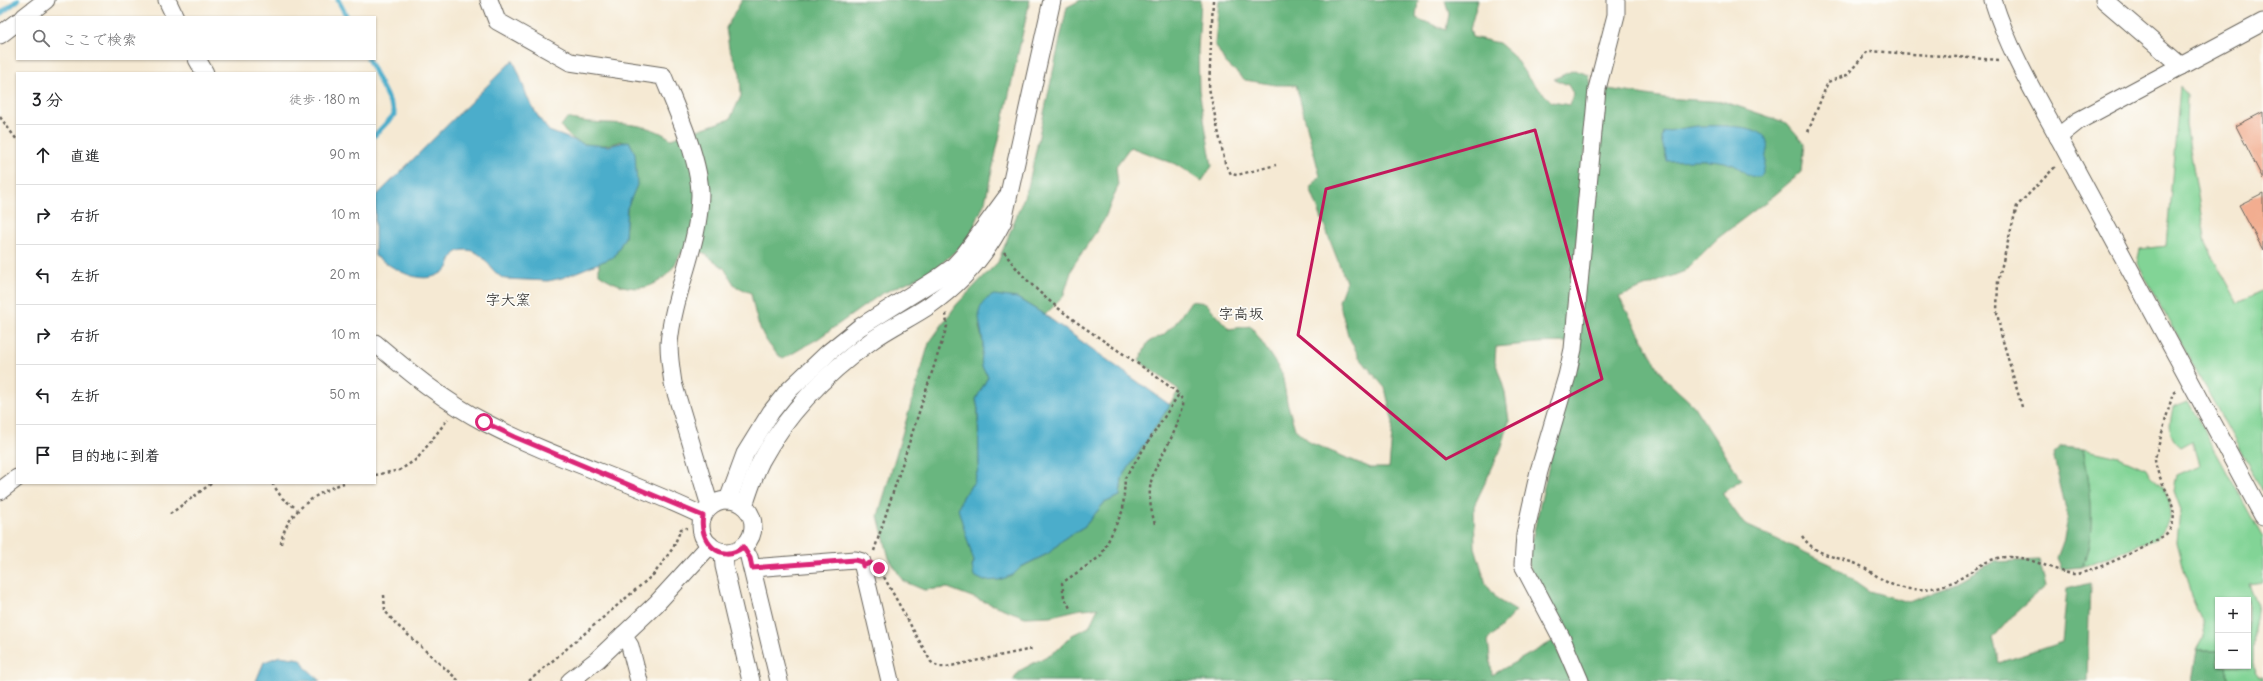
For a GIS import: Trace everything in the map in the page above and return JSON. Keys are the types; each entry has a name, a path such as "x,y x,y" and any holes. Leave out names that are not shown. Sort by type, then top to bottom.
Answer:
{"street":[{"path":"25,16 46,0"},
{"path":"166,0 174,16"},
{"path":"489,0 497,21 570,62 663,76 691,152 700,195 692,251 672,322 669,345 670,368 705,516 702,534 716,549 724,566 751,681"},
{"path":"744,506 761,462 800,404 859,351 912,314 939,298 970,270 992,241 1003,221 1052,0"},
{"path":"1580,681 1562,638 1523,565 1526,534 1539,471 1567,376 1573,349 1597,89 1616,15 1616,0"},
{"path":"1993,0 2015,56 2040,106 2263,516"},
{"path":"2104,0 2181,66"},
{"path":"2058,137 2078,121 2263,22"},
{"path":"0,35 16,23"},
{"path":"198,60 204,72"},
{"path":"728,500 745,454 771,412 787,392 848,337 902,299 952,268 964,256 994,212 1009,195"},
{"path":"902,299 912,314"},
{"path":"848,337 859,351"},
{"path":"376,344 424,383 484,422 515,437 705,516"},
{"path":"745,454 761,462"},
{"path":"0,491 16,479"},
{"path":"705,516 715,503 728,500 744,506 752,518 752,536 743,547 731,552 716,549"},
{"path":"743,547 750,558 779,681"},
{"path":"570,681 623,635 716,549"},
{"path":"752,568 855,560 866,564 890,681"},
{"path":"623,635 630,646 639,681"},
{"path":"744,650 770,643"}],"path":[{"path":"1213,0 1209,88 1225,163 1231,174 1237,176 1276,165"},
{"path":"1808,132 1828,82 1847,75 1866,53 1870,51 1998,60 2015,56"},
{"path":"0,117 16,139"},
{"path":"2022,407 1999,320 1996,296 1998,281 2017,206 2068,155"},
{"path":"992,241 999,246 1014,267 1047,301 1179,394 1183,401 1182,410 1174,432 1158,460 1149,486 1149,500 1156,524"},
{"path":"939,298 946,313 947,326 866,564 879,568 931,662 935,666 946,667 1032,649"},
{"path":"1802,536 1814,550 1863,566 1889,583 1910,589 1950,584 1984,562 1995,558 2020,558 2076,574 2110,562 2162,538 2171,526 2173,512 2170,499 2159,478 2155,466 2155,458 2173,393 2188,379"},
{"path":"1070,608 1064,597 1062,583 1101,556 1123,510 1125,478 1179,394"},
{"path":"376,475 400,470 417,459 456,405"},
{"path":"170,514 211,484"},
{"path":"273,484 282,498 297,510"},
{"path":"281,544 282,534 297,510 326,491 342,484"},
{"path":"529,681 654,574 673,548 681,529 705,516"},
{"path":"384,594 385,610 396,624 459,681"}],"highlighted area":[{"path":"1535,130 1602,379 1446,459 1298,335 1326,189"}],"green space":[{"path":"742,0 1030,0 985,202 968,240 933,271 881,294 819,338 783,359 769,345 761,329 755,312 751,293 735,286 724,268 702,252 681,253 674,266 666,276 657,283 646,287 635,288 624,286 612,282 599,274 599,261 614,257 625,237 627,208 631,197 622,141 613,144 596,146 588,145 573,139 561,126 567,118 580,121 633,125 646,127 671,139 730,119 741,96 740,73 729,48 726,28"},
{"path":"1081,0 1201,0 1198,50 1199,90 1212,166 1202,181 1175,164 1130,147 1116,166 1118,186 1104,220 1073,266 1063,297 1045,315 1017,298 979,326 983,342 982,367 988,377 976,400 978,409 979,466 974,482 962,497 974,562 972,567 1013,575 1021,567 1049,553 1065,538 1085,526 1104,503 1120,496 1122,478 1179,390 1139,361 1148,342 1163,335 1175,324 1191,301 1206,303 1229,329 1251,326 1282,373 1287,402 1295,429 1311,443 1371,468 1389,468 1393,423 1385,388 1359,357 1348,335 1339,301 1346,282 1310,188 1320,176 1296,85 1276,85 1245,80 1225,62 1215,44 1219,0 1418,0 1416,18 1446,30 1449,14 1445,0 1478,0 1470,29 1472,37 1499,43 1512,54 1529,79 1552,102 1569,105 1574,95 1568,85 1554,79 1574,70 1589,75 1591,85 1568,342 1496,347 1495,361 1505,392 1509,421 1502,447 1474,506 1475,547 1486,584 1498,600 1516,611 1488,640 1492,675 1553,641 1572,681 1013,681 1019,671 1056,651 1072,635 1089,627 1098,608 1081,609 1051,616 1025,617 948,588 924,590 903,581 889,558 878,516 929,343 957,304 998,262 1028,187 1067,7"},
{"path":"2180,86 2187,96 2186,125 2206,243 2238,303 2263,291 2263,492 2137,263 2140,249 2166,246"},
{"path":"1602,88 1665,98 1725,102 1787,123 1804,143 1801,172 1776,194 1718,238 1685,271 1619,297 1664,378 1693,405 1742,480 1722,493 1744,524 1830,564 1869,591 1909,602 1950,586 1993,562 2039,560 2046,586 2014,614 1993,638 1999,663 2062,642 2067,589 2090,583 2087,681 1586,681 1527,562 1554,443"},
{"path":"2188,401 2263,538 2263,582 2249,584 2258,605 2254,629 2253,666 2260,677 2263,677 2263,681 2231,681 2228,678 2226,669 2251,669 2251,597 2215,597 2215,651 2197,651 2205,637 2203,623 2191,596 2177,542 2180,510 2173,491 2176,475 2199,465 2192,441 2181,447 2176,443 2171,434 2170,429 2173,407"},
{"path":"2061,447 2083,449 2091,509 2090,538 2082,567 2062,569 2057,558 2064,539 2068,518 2053,454"},
{"path":"2083,449 2119,457 2146,469 2159,483 2167,495 2170,515 2165,528 2155,539 2082,567 2087,553 2091,524 2090,494"},
{"path":"2197,651 2215,651 2215,669 2226,669 2228,678 2231,681 2192,681"}],"water":[{"path":"513,60 528,99 539,118 549,131 584,144 608,146 629,141 635,153 637,185 627,208 625,237 614,257 562,278 548,281 505,279 499,276 479,254 466,250 458,251 452,258 448,268 439,274 420,278 401,272 376,257 376,196"},
{"path":"1695,126 1742,127 1752,129 1765,137 1767,148 1765,166 1761,176 1756,177 1749,175 1731,164 1723,162 1699,160 1667,161 1661,138 1663,132"},
{"path":"994,295 1017,298 1045,315 1170,405 1122,478 1120,496 1104,503 1085,526 1065,538 1049,553 1021,567 1013,575 999,580 984,581 974,576 972,567 974,562 958,509 962,497 974,482 979,466 978,409 976,399 988,377 981,365 983,345 979,316 982,304"},
{"path":"280,656 301,659 305,667 321,681 256,681 264,662"}],"building":[{"path":"2263,112 2263,179 2236,126"},
{"path":"2263,193 2263,250 2239,205"}],"waterway":[{"path":"0,14 18,0"},
{"path":"338,0 346,16"},
{"path":"368,60 374,72"},
{"path":"376,75 394,111 394,115 376,134"}],"district":[{"name":"字大窯","path":"508,299"},
{"name":"字高坂","path":"1241,313"}],"route":[{"path":"484,422 515,437 703,516 701,525 702,534 706,542 713,548 722,552 731,552 743,547 750,558 752,568 855,560 862,562 863,566 870,563 879,568"}]}
